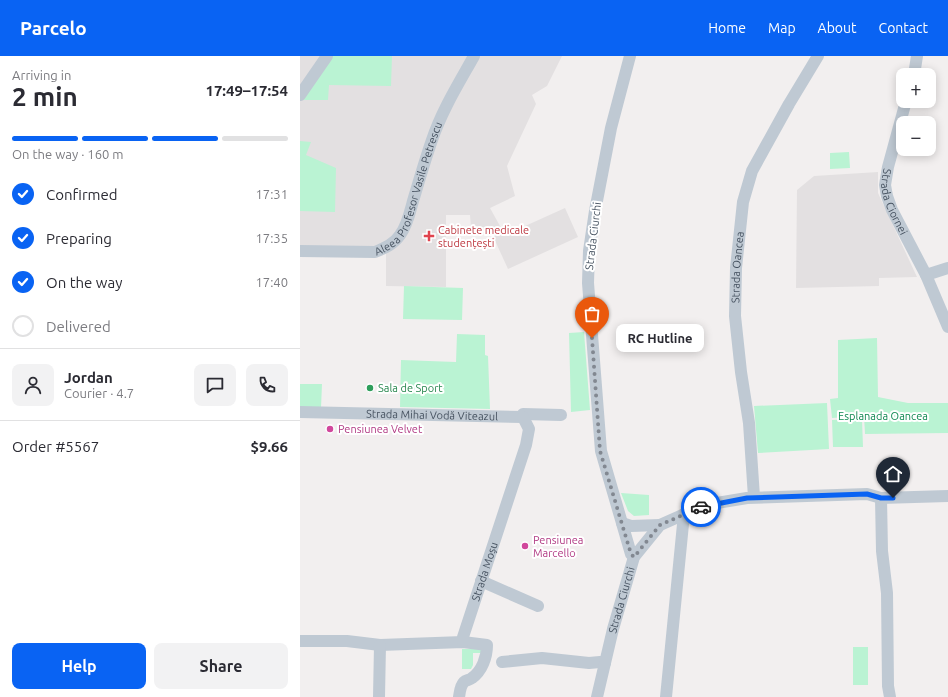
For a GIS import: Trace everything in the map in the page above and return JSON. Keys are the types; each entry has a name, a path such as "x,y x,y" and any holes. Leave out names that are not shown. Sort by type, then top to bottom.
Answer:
{"street":[{"path":"300,95 327,56"},
{"name":"Aleea Profesor Vasile Petrescu","path":"300,251 375,252 386,247 401,234 410,213 438,123 450,98 474,56"},
{"name":"Strada Ciurchi","path":"597,697 613,629 634,557 631,554 600,451 588,283 589,251 595,210 611,128 630,56"},
{"name":"Strada Oancea","path":"754,497 748,423 735,316 736,268 743,202 752,171 789,104 818,56"},
{"path":"915,68 917,56"},
{"name":"Strada Ciornei","path":"904,108 885,185 887,196 892,210 926,274 948,327"},
{"path":"926,274 948,268"},
{"name":"Strada Mihai Vodă Viteazul","path":"300,412 523,417 523,414 561,415"},
{"name":"Strada Moșu","path":"463,642 463,637 526,444 529,429 523,417"},
{"path":"622,523 631,526 660,525 705,505 754,497 867,494 881,498 948,496"},
{"path":"881,498 889,692"},
{"path":"666,697 684,514"},
{"path":"634,557 660,525"},
{"path":"481,581 538,606"},
{"path":"300,641 347,641 380,645 463,642 487,645 487,652 479,672 464,682 460,687 459,697"},
{"path":"379,697 380,645"},
{"path":"502,662 542,658 589,664 600,662 605,663"}],"shaded area":[{"path":"300,56 562,56 547,86 532,95 536,104 507,166 515,196 490,208 505,235 565,208 578,237 508,269 492,234 487,227 471,228 470,215 446,215 446,287 386,286 386,248 300,251"},
{"path":"878,172 878,193 917,277 879,278 879,286 796,288 797,190 814,176"}],"green space":[{"path":"333,56 392,56 391,86 329,85 328,100 303,100"},
{"path":"300,141 311,142 306,155 336,168 335,212 300,211"},
{"path":"849,152 850,168 830,169 830,153"},
{"path":"404,286 463,288 462,320 403,319"},
{"path":"584,332 590,410 571,412 569,333"},
{"path":"457,334 485,335 485,355 488,356 490,409 400,407 401,360 456,362"},
{"name":"Esplanada Oancea","path":"877,338 878,397 908,403 948,403 948,433 865,434 864,416 832,418 830,399 838,398 838,340"},
{"path":"300,384 322,384 321,408 300,408"},
{"path":"827,403 829,449 758,453 754,406"},
{"path":"862,419 863,447 833,447 832,420"},
{"path":"621,493 649,495 649,515 634,516 628,511"},
{"path":"853,647 868,647 868,685 853,685"},
{"path":"462,649 482,649 482,653 473,653 473,665 471,669 462,669"}],"way so far":[{"path":"592,338 600,451 631,554 634,557 660,525 701,507"}],"place":[{"name":"Cabinete medicale studențești","path":"429,236"},
{"name":"RC Hutline","path":"592,338"},
{"name":"Sala de Sport","path":"370,388"},
{"name":"Pensiunea Velvet","path":"330,429"},
{"name":"Pensiunea Marcello","path":"525,546"}],"route":[{"path":"701,507 705,505 754,497 867,494 881,498 893,498"}]}
